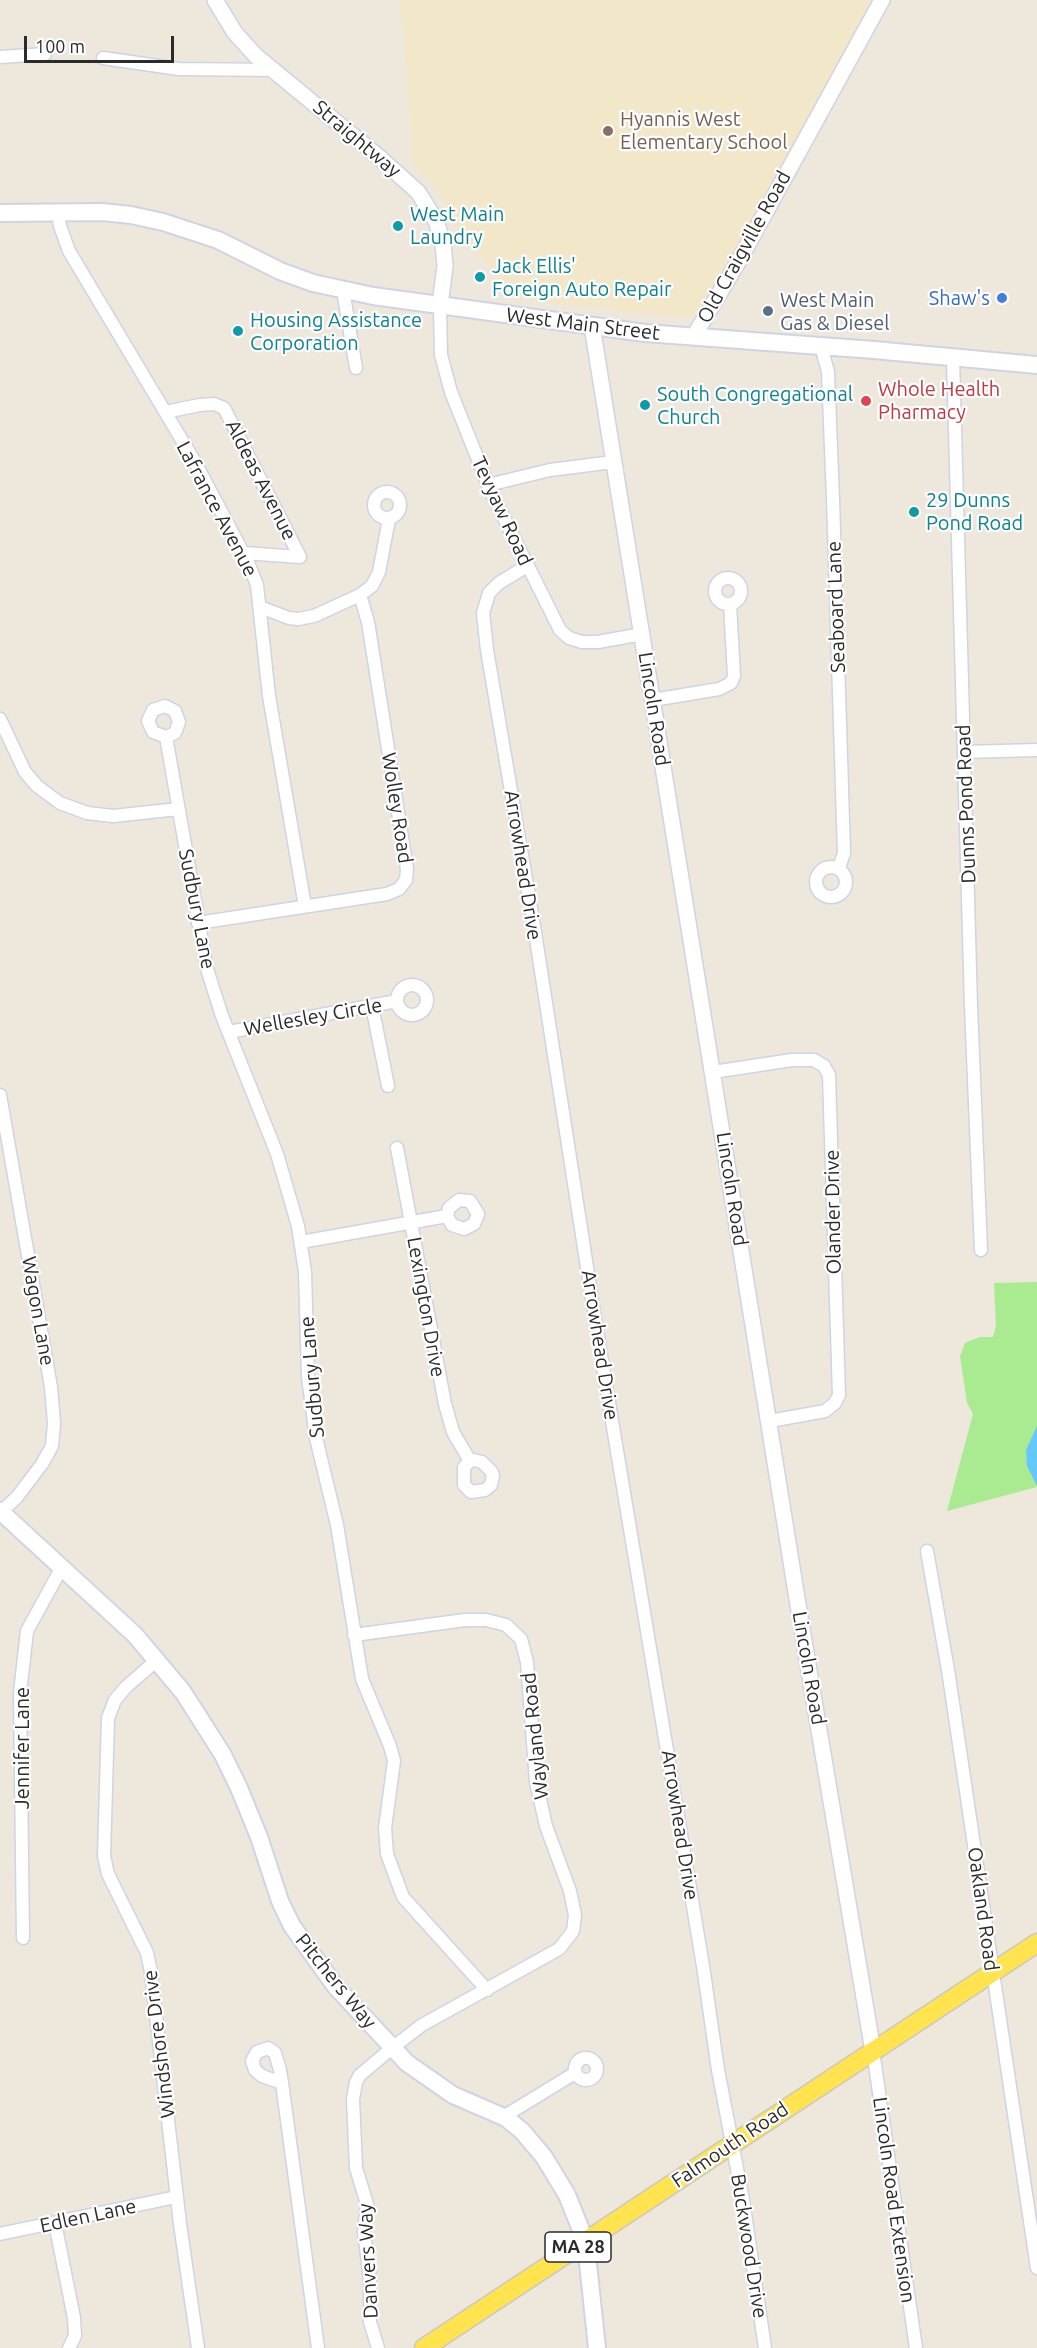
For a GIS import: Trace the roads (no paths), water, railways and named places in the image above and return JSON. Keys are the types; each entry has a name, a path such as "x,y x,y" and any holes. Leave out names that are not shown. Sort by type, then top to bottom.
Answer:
{"main road":[{"name":"West Main Street","path":"0,213 119,214 185,228 233,246 280,271 322,286 440,305 592,326 1037,365"},
{"name":"Pitchers Way","path":"1,1511 121,1620 157,1660 188,1700 223,1755 243,1797 280,1901 292,1926 336,1987 407,2063 453,2094 503,2117 522,2132 550,2166 567,2195 581,2228 587,2254 597,2348"},
{"name":"Falmouth Road","path":"424,2348 1037,1943"}],"street":[{"name":"Straightway","path":"214,0 235,33 252,51 380,158 418,192 427,204 440,231 445,255 440,305"},
{"name":"Old Craigville Road","path":"694,336 741,257 882,0"},
{"path":"0,57 45,54"},
{"path":"103,58 179,69 274,70"},
{"name":"Lafrance Avenue","path":"58,212 60,226 69,251 195,462 244,554 257,585 278,757 305,906"},
{"path":"343,290 356,368"},
{"name":"Tevyaw Road","path":"440,305 440,331 445,373 488,485 526,566 545,596 560,630 570,638 582,642 598,642 642,634"},
{"name":"Lincoln Road","path":"592,326 800,1617 873,2051"},
{"name":"Seaboard Lane","path":"821,346 828,372 833,499 844,853 839,868"},
{"name":"Dunns Pond Road","path":"953,358 970,1006 981,1250"},
{"name":"Aldeas Avenue","path":"165,412 213,404 224,408 300,557 244,554"},
{"path":"488,485 550,470 613,462"},
{"path":"260,607 298,619 314,616 360,595 372,586 379,572 389,519"},
{"name":"Arrowhead Drive","path":"526,566 489,593 484,606 485,630 596,1325 732,2144"},
{"name":"Wolley Road","path":"198,923 387,894 399,889 406,880 407,869 368,622 360,595"},
{"path":"653,700 719,689 731,682 734,676 730,603"},
{"path":"0,719 26,772 37,786 60,803 87,813 113,816 178,809"},
{"name":"Sudbury Lane","path":"166,737 209,976 228,1032 277,1154 301,1242 305,1272 306,1354 319,1451 337,1525 362,1679 394,1761 385,1837 387,1854 394,1876 409,1906 487,1990"},
{"path":"964,752 1037,750"},
{"name":"Wellesley Circle","path":"228,1032 397,1001"},
{"path":"372,1006 388,1086"},
{"name":"Olander Drive","path":"713,1072 792,1060 814,1060 824,1066 829,1075 838,1395 835,1403 825,1411 770,1421"},
{"name":"Wagon Lane","path":"0,1095 51,1387 54,1424 52,1446 42,1464 17,1497 1,1511"},
{"name":"Lexington Drive","path":"397,1148 445,1404 453,1432 470,1461"},
{"path":"301,1242 447,1216"},
{"name":"Oakland Road","path":"927,1551 948,1670 1037,2268"},
{"name":"Jennifer Lane","path":"23,1938 22,1683 27,1631 62,1567"},
{"name":"Wayland Road","path":"354,1635 465,1620 493,1620 512,1628 525,1645 536,1782 546,1826 570,1891 575,1922 568,1938 559,1949 422,2025 392,2048"},
{"name":"Windshore Drive","path":"157,1660 120,1694 108,1718 104,1856 108,1874 142,1940 149,1960 155,1994 176,2198 198,2348"},
{"name":"Danvers Way","path":"378,2348 370,2322 370,2279 364,2232 367,2204 356,2168 352,2099 360,2075 392,2048"},
{"name":"Lincoln Road Extension","path":"873,2051 916,2348"},
{"path":"503,2117 575,2073"},
{"path":"282,2084 318,2348"},
{"name":"Buckwood Drive","path":"732,2144 765,2348"},
{"name":"Edlen Lane","path":"0,2234 176,2198"},
{"path":"55,2223 74,2318 75,2336 70,2347"}],"water":[{"path":"1037,1426 1037,1486 1027,1466 1026,1450"}],"place":[{"name":"Hyannis West Elementary School","path":"608,131"},
{"name":"West Main Laundry","path":"398,226"},
{"name":"Jack Ellis' Foreign Auto Repair","path":"480,277"},
{"name":"Shaw's","path":"1002,298"},
{"name":"West Main Gas & Diesel","path":"768,311"},
{"name":"Housing Assistance Corporation","path":"238,331"},
{"name":"Whole Health Pharmacy","path":"866,401"},
{"name":"South Congregational Church","path":"645,405"},
{"name":"29 Dunns Pond Road","path":"914,512"}]}
